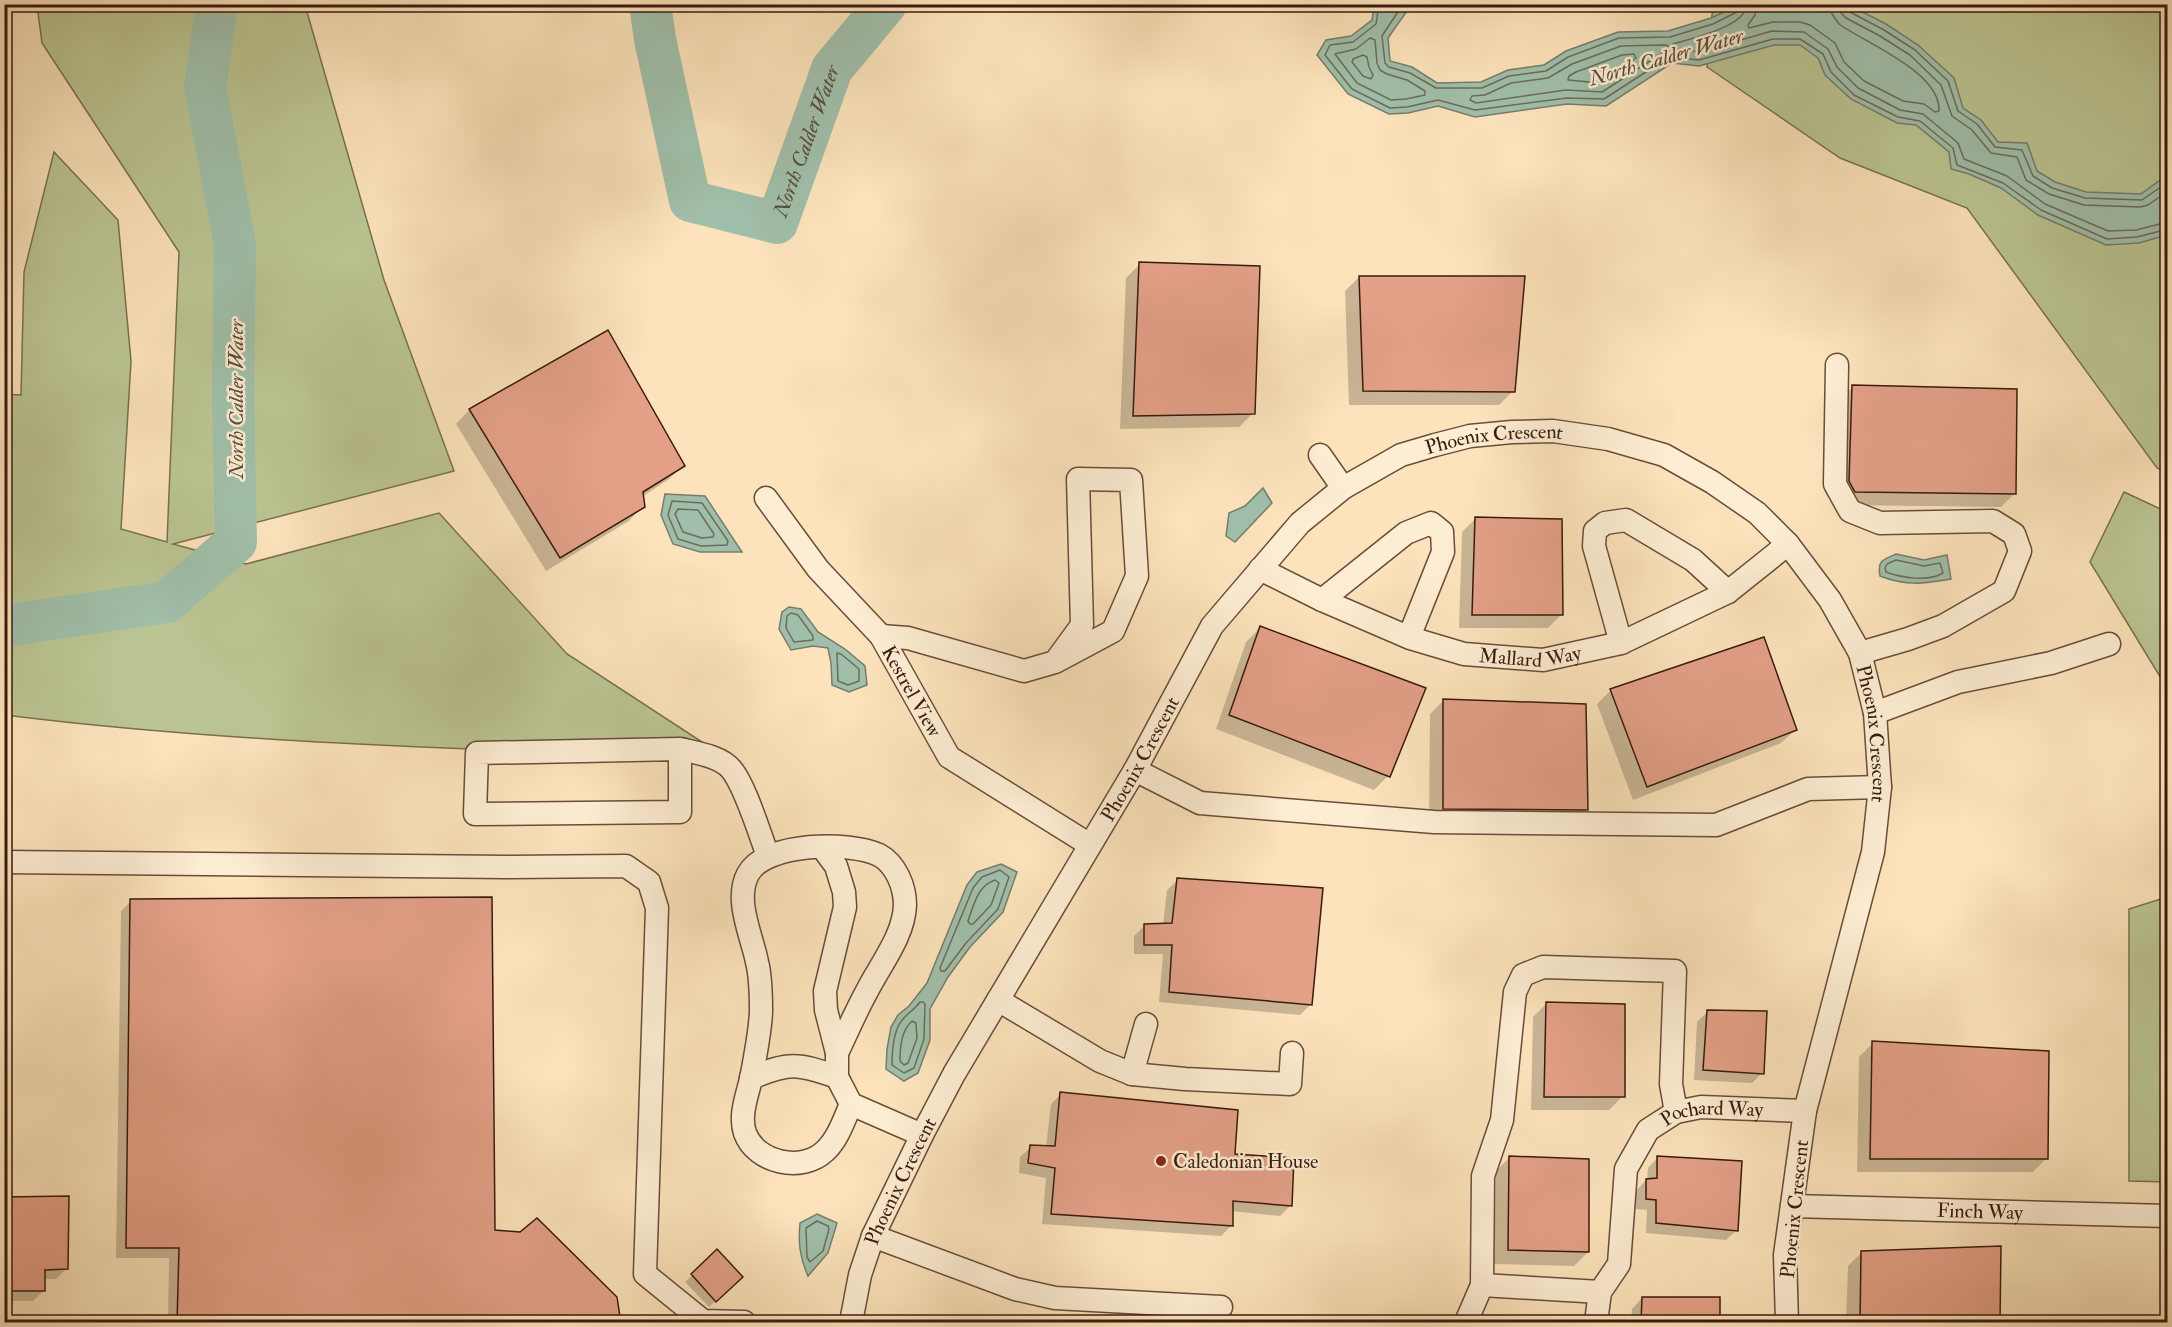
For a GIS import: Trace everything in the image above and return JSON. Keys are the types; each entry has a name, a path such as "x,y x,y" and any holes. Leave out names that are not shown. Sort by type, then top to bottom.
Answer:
{"street":[{"path":"1837,365 1835,484 1850,511 1880,523 1993,521 2014,534 2020,551 2004,591 1943,626 1860,653"},
{"name":"Phoenix Crescent","path":"851,1323 860,1275 873,1236 922,1135 954,1074 1135,770 1212,626 1300,523 1343,488 1401,455 1444,442 1470,436 1553,431 1608,439 1664,455 1712,482 1757,513 1788,544 1830,600 1860,653 1875,713 1880,787 1873,852 1805,1111 1785,1255 1786,1323"},
{"path":"1320,455 1343,488"},
{"path":"881,636 908,638 1024,671 1055,662 1113,631 1137,576 1131,480 1078,479 1082,625 1055,662"},
{"name":"Kestrel View","path":"766,498 818,569 881,636 949,757 1090,845"},
{"path":"1621,643 1594,546 1595,531 1605,523 1626,520 1694,560 1728,592"},
{"path":"1322,600 1406,533 1431,523 1442,532 1443,552 1409,637"},
{"name":"Mallard Way","path":"1260,569 1322,600 1409,637 1464,654 1543,660 1621,643 1728,592 1788,544"},
{"path":"1875,713 1958,682 2051,663 2109,644"},
{"path":"680,748 680,812 476,814 477,753 680,748 711,757 731,769 768,856"},
{"path":"1135,770 1200,803 1434,822 1716,825 1808,789 1880,787"},
{"path":"822,847 836,867 844,892 845,906 825,991 826,1010 837,1053 837,1077 852,1104 922,1135"},
{"path":"837,1053 867,990 895,944 905,906 898,876 889,862 879,855 861,850 822,847 791,848 768,856 748,873 742,894 758,965 761,1013 751,1078 744,1103 745,1132 755,1148 768,1158 790,1164 813,1160 825,1152 838,1134 852,1104"},
{"path":"4,862 626,866 649,882 657,908 645,1274 702,1322 744,1323"},
{"path":"1466,1323 1482,1285 1483,1176 1502,1120 1515,992 1523,975 1542,967 1675,971 1671,1083 1676,1112"},
{"path":"998,1000 1100,1061 1132,1074 1290,1084 1292,1053"},
{"path":"1132,1074 1146,1024"},
{"path":"751,1078 776,1068 792,1065 810,1067 837,1077"},
{"name":"Pochard Way","path":"1596,1323 1600,1293 1619,1264 1626,1169 1648,1130 1676,1112 1701,1107 1805,1111"},
{"name":"Finch Way","path":"1792,1206 2168,1216"},
{"path":"873,1236 1015,1289 1055,1298 1221,1307"},
{"path":"1482,1285 1600,1293"}],"shaded area":[{"path":"37,5 305,5 384,280 454,471 173,544 246,564 439,513 567,654 728,759 456,749 275,739 95,725 5,715 4,394 21,395 24,272 54,152 118,220 131,361 121,529 167,542 179,252 42,43"},
{"path":"1713,5 2167,5 2167,473 2157,468 1967,208 1840,158 1707,67"},
{"path":"2124,492 2167,512 2167,688 2090,562"},
{"path":"2167,897 2167,1182 2129,1181 2129,909"}],"water":[{"path":"1374,5 1409,5 1388,38 1390,61 1412,67 1437,83 1481,82 1508,70 1544,65 1566,51 1618,32 1668,31 1711,18 1739,5 1849,5 1886,24 1918,45 1954,78 1963,108 1981,120 1998,142 2027,143 2037,171 2055,182 2086,192 2141,194 2167,175 2167,235 2139,243 2106,245 2038,215 2001,188 1951,169 1949,152 1916,125 1897,123 1851,99 1825,75 1818,58 1800,45 1774,45 1699,66 1672,63 1606,106 1567,104 1475,117 1438,106 1408,113 1389,114 1348,94 1317,55 1326,40 1351,36 1372,20"},
{"path":"1263,488 1272,503 1235,542 1226,536 1229,513 1245,506"},
{"path":"665,494 705,496 742,552 700,552 673,544 661,515"},
{"path":"1896,554 1924,560 1947,555 1951,579 1915,583 1880,576 1879,567 1882,561"},
{"path":"789,607 801,609 818,632 845,649 865,666 867,685 849,692 832,685 828,648 813,646 791,650 779,629 782,612"},
{"path":"1001,864 1017,872 1003,912 970,947 948,977 930,1009 930,1040 918,1073 904,1081 886,1069 891,1027 898,1015 909,1006 927,983 967,885 977,872"},
{"path":"817,1214 837,1223 828,1253 808,1276 800,1250 800,1223"}],"building":[{"path":"1139,262 1260,266 1255,414 1133,416"},
{"path":"1359,276 1525,276 1515,392 1363,391"},
{"path":"608,330 685,466 643,492 645,507 560,558 469,409"},
{"path":"1852,385 2017,389 2016,494 1855,492 1849,481"},
{"path":"1475,517 1562,519 1563,615 1472,615"},
{"path":"1260,626 1426,688 1390,777 1229,715"},
{"path":"1764,637 1797,730 1647,787 1610,689"},
{"path":"1443,699 1586,704 1588,810 1443,809"},
{"path":"1177,878 1323,888 1312,1005 1169,992 1172,945 1144,945 1144,924 1172,923"},
{"path":"492,897 495,1230 520,1232 537,1218 617,1297 621,1323 177,1323 179,1248 126,1248 130,899"},
{"path":"1546,1002 1625,1004 1625,1097 1544,1097"},
{"path":"1707,1010 1767,1011 1764,1074 1703,1070"},
{"path":"1872,1041 2049,1051 2048,1159 1870,1159"},
{"name":"Caledonian House","path":"1060,1092 1238,1110 1235,1154 1294,1158 1292,1206 1233,1201 1233,1226 1051,1214 1055,1168 1028,1163 1030,1145 1055,1146"},
{"path":"1509,1156 1589,1159 1589,1252 1508,1250"},
{"path":"1657,1156 1742,1161 1738,1231 1656,1223 1656,1200 1646,1199 1646,1179 1657,1178"},
{"path":"69,1196 68,1269 45,1270 45,1291 4,1291 4,1197"},
{"path":"2001,1246 2000,1323 1860,1323 1861,1251"},
{"path":"717,1249 743,1277 716,1302 691,1274"},
{"path":"1642,1297 1720,1297 1720,1323 1641,1323"}],"waterway":[{"name":"North Calder Water","path":"4,626 167,602 236,542 233,391 235,245 205,87 217,4"},
{"name":"North Calder Water","path":"650,4 655,39 690,201 777,223 832,69 886,4"}],"place":[{"name":"Caledonian House","path":"1161,1161"}]}
